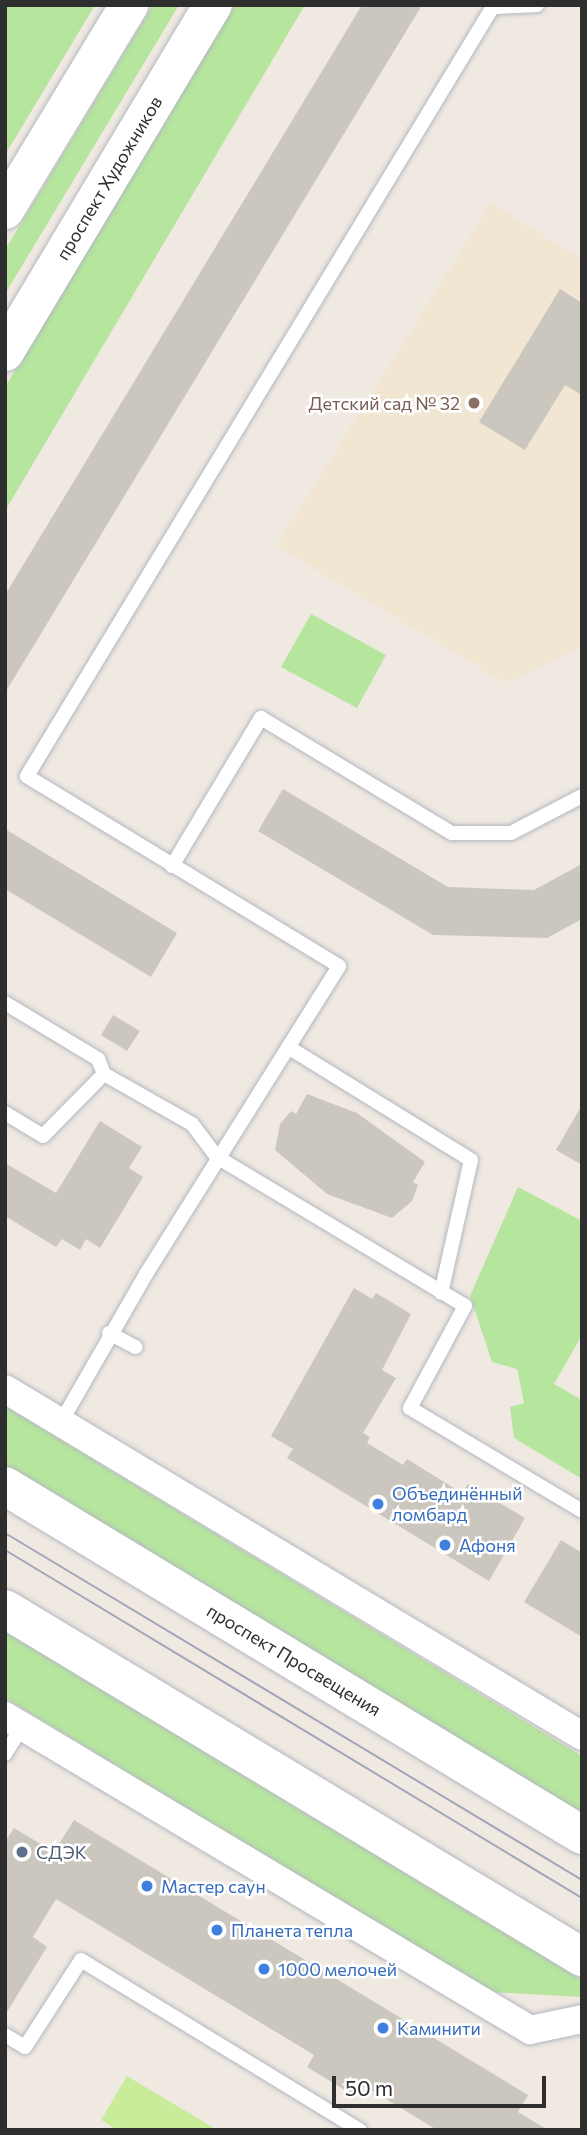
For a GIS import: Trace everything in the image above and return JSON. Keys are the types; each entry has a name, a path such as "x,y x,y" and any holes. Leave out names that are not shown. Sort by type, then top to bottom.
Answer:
{"main road":[{"path":"5,211 129,5"},
{"name":"проспект Художников","path":"5,352 213,5"},
{"name":"проспект Просвещения","path":"5,1486 582,1835"},
{"path":"5,1609 582,1957"}],"street":[{"path":"5,1389 582,1736"},
{"path":"14,1722 530,2030 582,2019"}],"lane":[{"path":"61,1422 109,1333 339,966 27,776 495,6 537,5"},
{"path":"172,866 261,718 452,833 511,833 582,796"},
{"path":"5,1003 98,1059 104,1074 192,1124 217,1157 465,1306 410,1408 582,1511"},
{"path":"288,1047 471,1160 441,1293"},
{"path":"5,1113 43,1136 104,1074"},
{"path":"109,1333 135,1347"},
{"path":"5,1755 14,1722"},
{"path":"5,2035 25,2047 81,1959 360,2130"}],"shaded area":[{"name":"Детский сад № 32","path":"491,203 582,260 582,646 506,683 276,546"}],"green space":[{"path":"5,5 95,5 5,155"},
{"path":"153,5 179,5 5,294 5,250"},
{"path":"235,5 305,5 5,511 5,387"},
{"path":"311,614 386,655 357,708 281,667"},
{"path":"518,1187 582,1221 582,1335 554,1384 582,1400 582,1479 514,1438 510,1407 524,1403 517,1369 492,1362 470,1296"},
{"path":"5,1406 582,1756 582,1818 5,1470"},
{"path":"5,1632 582,1980 582,1997 490,1992 5,1698"},
{"path":"127,2076 217,2130 117,2130 101,2120"}],"building":[{"path":"362,5 422,5 5,693 5,595"},
{"path":"560,289 582,303 582,395 565,385 525,450 479,422"},
{"path":"283,789 448,887 534,890 582,864 582,919 547,938 433,935 258,831"},
{"path":"5,829 177,933 151,977 5,889"},
{"path":"113,1015 140,1031 127,1051 101,1035"},
{"path":"307,1094 357,1113 425,1162 413,1182 418,1185 412,1201 392,1218 327,1194 275,1150 280,1124 291,1111 296,1114"},
{"path":"582,1105 582,1165 556,1150"},
{"path":"100,1121 142,1147 129,1168 143,1177 100,1248 86,1239 80,1250 62,1239 56,1247 5,1216 5,1163 56,1193"},
{"path":"354,1288 372,1299 376,1293 411,1314 382,1370 396,1378 363,1433 370,1437 367,1443 403,1465 407,1459 462,1493 468,1484 525,1518 489,1581 287,1458 293,1449 271,1436"},
{"path":"561,1540 582,1553 582,1637 524,1602"},
{"path":"74,1820 528,2095 518,2112 548,2130 437,2130 363,2085 356,2097 307,2067 314,2055 56,1899 33,1937 47,1947 5,2015 5,1842 14,1828 54,1852"}],"tram line":[{"path":"5,1533 582,1880"},
{"path":"5,1550 582,1898"}],"place":[{"name":"Детский сад № 32","path":"474,403"},
{"name":"Объединённый ломбард","path":"378,1504"},
{"name":"Афоня","path":"445,1545"},
{"name":"СДЭК","path":"22,1852"},
{"name":"Мастер саун","path":"147,1886"},
{"name":"Планета тепла","path":"217,1930"},
{"name":"1000 мелочей","path":"264,1969"},
{"name":"Каминити","path":"383,2028"}]}
